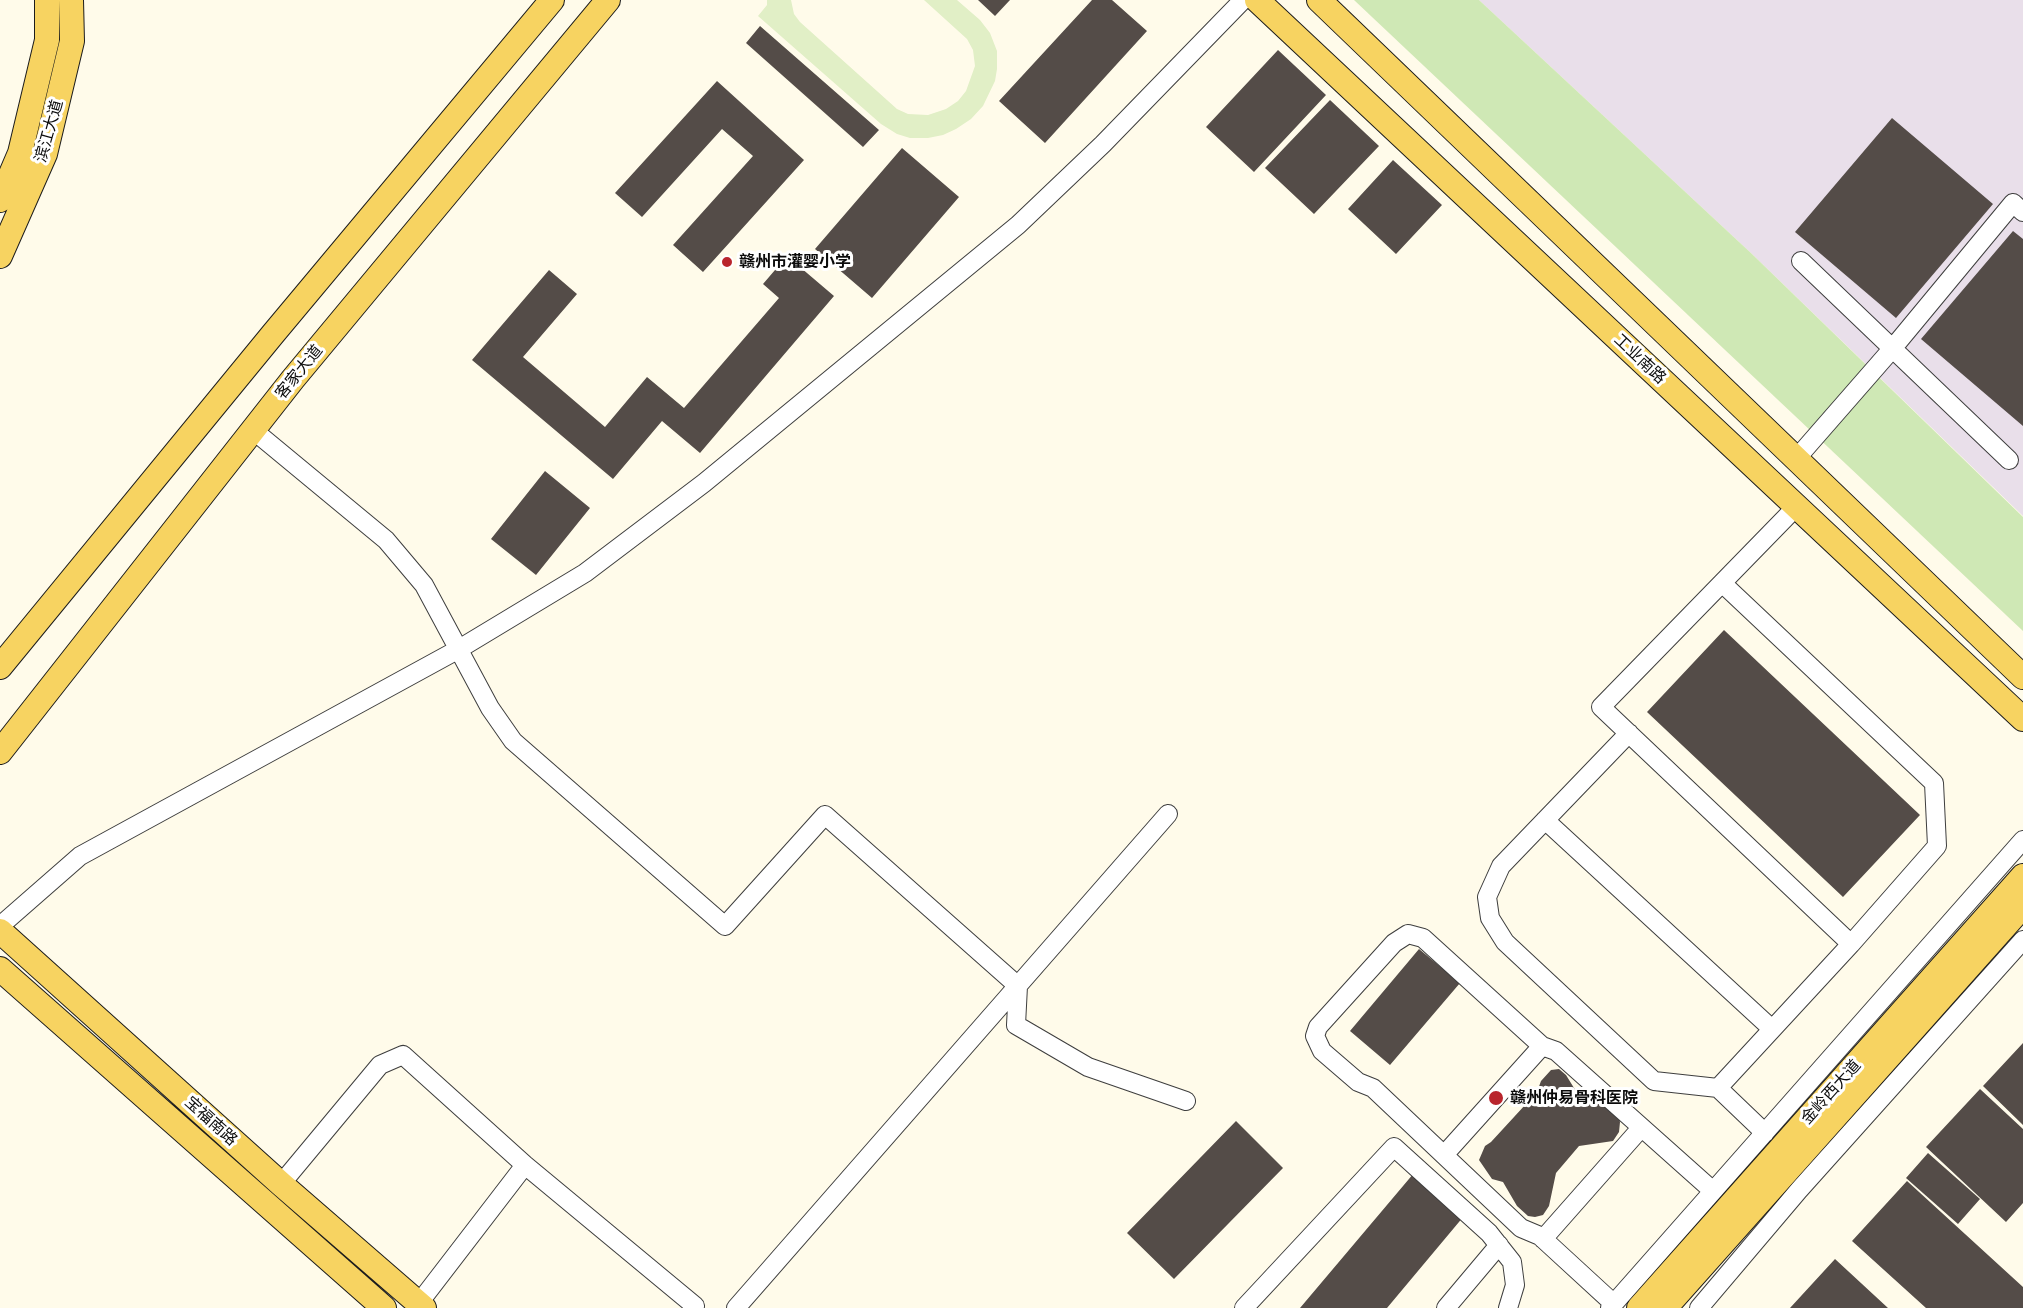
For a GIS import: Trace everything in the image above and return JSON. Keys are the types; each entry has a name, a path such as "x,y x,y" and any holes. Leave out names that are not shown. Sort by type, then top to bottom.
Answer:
{"main road":[{"name":"滨江大道","path":"0,200 20,153 47,40 47,0"},
{"name":"滨江大道","path":"0,256 45,154 72,41 71,0"},
{"path":"0,666 552,0"},
{"name":"客家大道","path":"0,752 253,430 608,0"},
{"name":"工业南路","path":"1257,0 2023,719"},
{"path":"1319,0 2023,677"},
{"name":"金岭西大道","path":"1639,1308 2023,876"},
{"name":"金岭西大道","path":"1665,1308 2023,906"},
{"name":"宝福南路","path":"0,928 281,1184 421,1306"},
{"name":"宝福南路","path":"0,969 384,1308"}],"street":[{"path":"0,928 80,856 459,649 585,573 704,483 1018,225 1103,144 1243,0"},
{"path":"1796,459 1892,349 2013,203 2023,212"},
{"path":"1801,261 2009,460"},
{"path":"253,430 386,540 424,585 490,708 513,741 725,926 825,815 1018,986"},
{"path":"1797,506 1601,707 1851,944"},
{"path":"1718,1088 1851,944 1937,846 1934,783 1722,583"},
{"path":"1629,733 1501,866 1487,897 1490,918 1505,942 1654,1081 1718,1088 1765,1133"},
{"path":"736,1308 1168,814"},
{"path":"1545,820 1772,1029"},
{"path":"1713,1191 1556,1051 1542,1046 1423,938 1408,934 1394,943 1318,1027 1315,1036 1322,1051 1358,1082 1373,1088 1521,1228 1543,1239 1612,1306 2023,840"},
{"path":"1699,1308 1799,1190 2023,940"},
{"path":"1018,986 1016,1025 1088,1067 1186,1101"},
{"path":"1444,1155 1542,1046"},
{"path":"281,1184 380,1065 403,1055 525,1164 695,1306 693,1308"},
{"path":"1543,1239 1641,1128"},
{"path":"1244,1308 1394,1147 1489,1233 1512,1262 1515,1285 1508,1308"},
{"path":"421,1306 525,1164"},
{"path":"1446,1308 1499,1245"}],"shaded area":[{"path":"1479,0 2023,0 2023,516 1752,254"}],"green space":[{"path":"767,0 791,0 794,14 800,22 897,109 908,114 928,115 946,109 958,101 966,91 975,66 973,50 967,39 924,0 957,0 980,20 990,33 997,51 995,81 983,106 971,119 956,129 928,138 910,138 897,134 881,124 758,16 767,5"},
{"path":"1354,0 1479,0 1752,254 2023,517 2023,631"}],"building":[{"path":"978,0 1010,0 995,16"},
{"path":"1092,0 1112,0 1147,31 1045,143 999,101"},
{"path":"760,26 879,130 863,147 746,43"},
{"path":"1278,50 1326,95 1254,172 1206,127"},
{"path":"717,81 804,160 703,272 673,245 753,156 722,129 642,217 615,193"},
{"path":"1330,100 1379,146 1314,214 1265,168"},
{"path":"1892,118 1993,204 1896,318 1795,232"},
{"path":"902,148 959,197 872,298 815,249"},
{"path":"1393,160 1442,205 1396,254 1348,209"},
{"path":"2013,231 2023,239 2023,426 1921,339"},
{"path":"787,256 834,296 700,453 662,421 613,479 472,360 549,270 577,294 523,357 605,427 647,377 684,408 779,298 763,284"},
{"path":"545,471 590,508 536,575 491,539"},
{"path":"1724,630 1920,815 1843,897 1647,712"},
{"path":"1419,949 1460,983 1390,1065 1350,1031"},
{"path":"2023,1043 2023,1125 1983,1086"},
{"path":"1559,1069 1574,1088 1605,1099 1615,1106 1620,1122 1619,1132 1613,1141 1579,1146 1556,1173 1549,1206 1543,1215 1528,1216 1517,1206 1503,1182 1492,1179 1479,1160 1485,1146 1537,1092 1541,1081 1551,1070"},
{"path":"1980,1089 2023,1129 2023,1203 2006,1222 1926,1147"},
{"path":"1236,1121 1283,1168 1174,1279 1127,1233"},
{"path":"1928,1153 1980,1199 1958,1224 1906,1178"},
{"path":"1414,1173 1464,1216 1387,1308 1300,1308"},
{"path":"1907,1181 2023,1287 2023,1308 1926,1308 1852,1241"},
{"path":"1835,1259 1888,1308 1790,1308"}],"place":[{"name":"赣州市灌婴小学","path":"727,262"},
{"name":"赣州仲易骨科医院","path":"1496,1098"}]}
